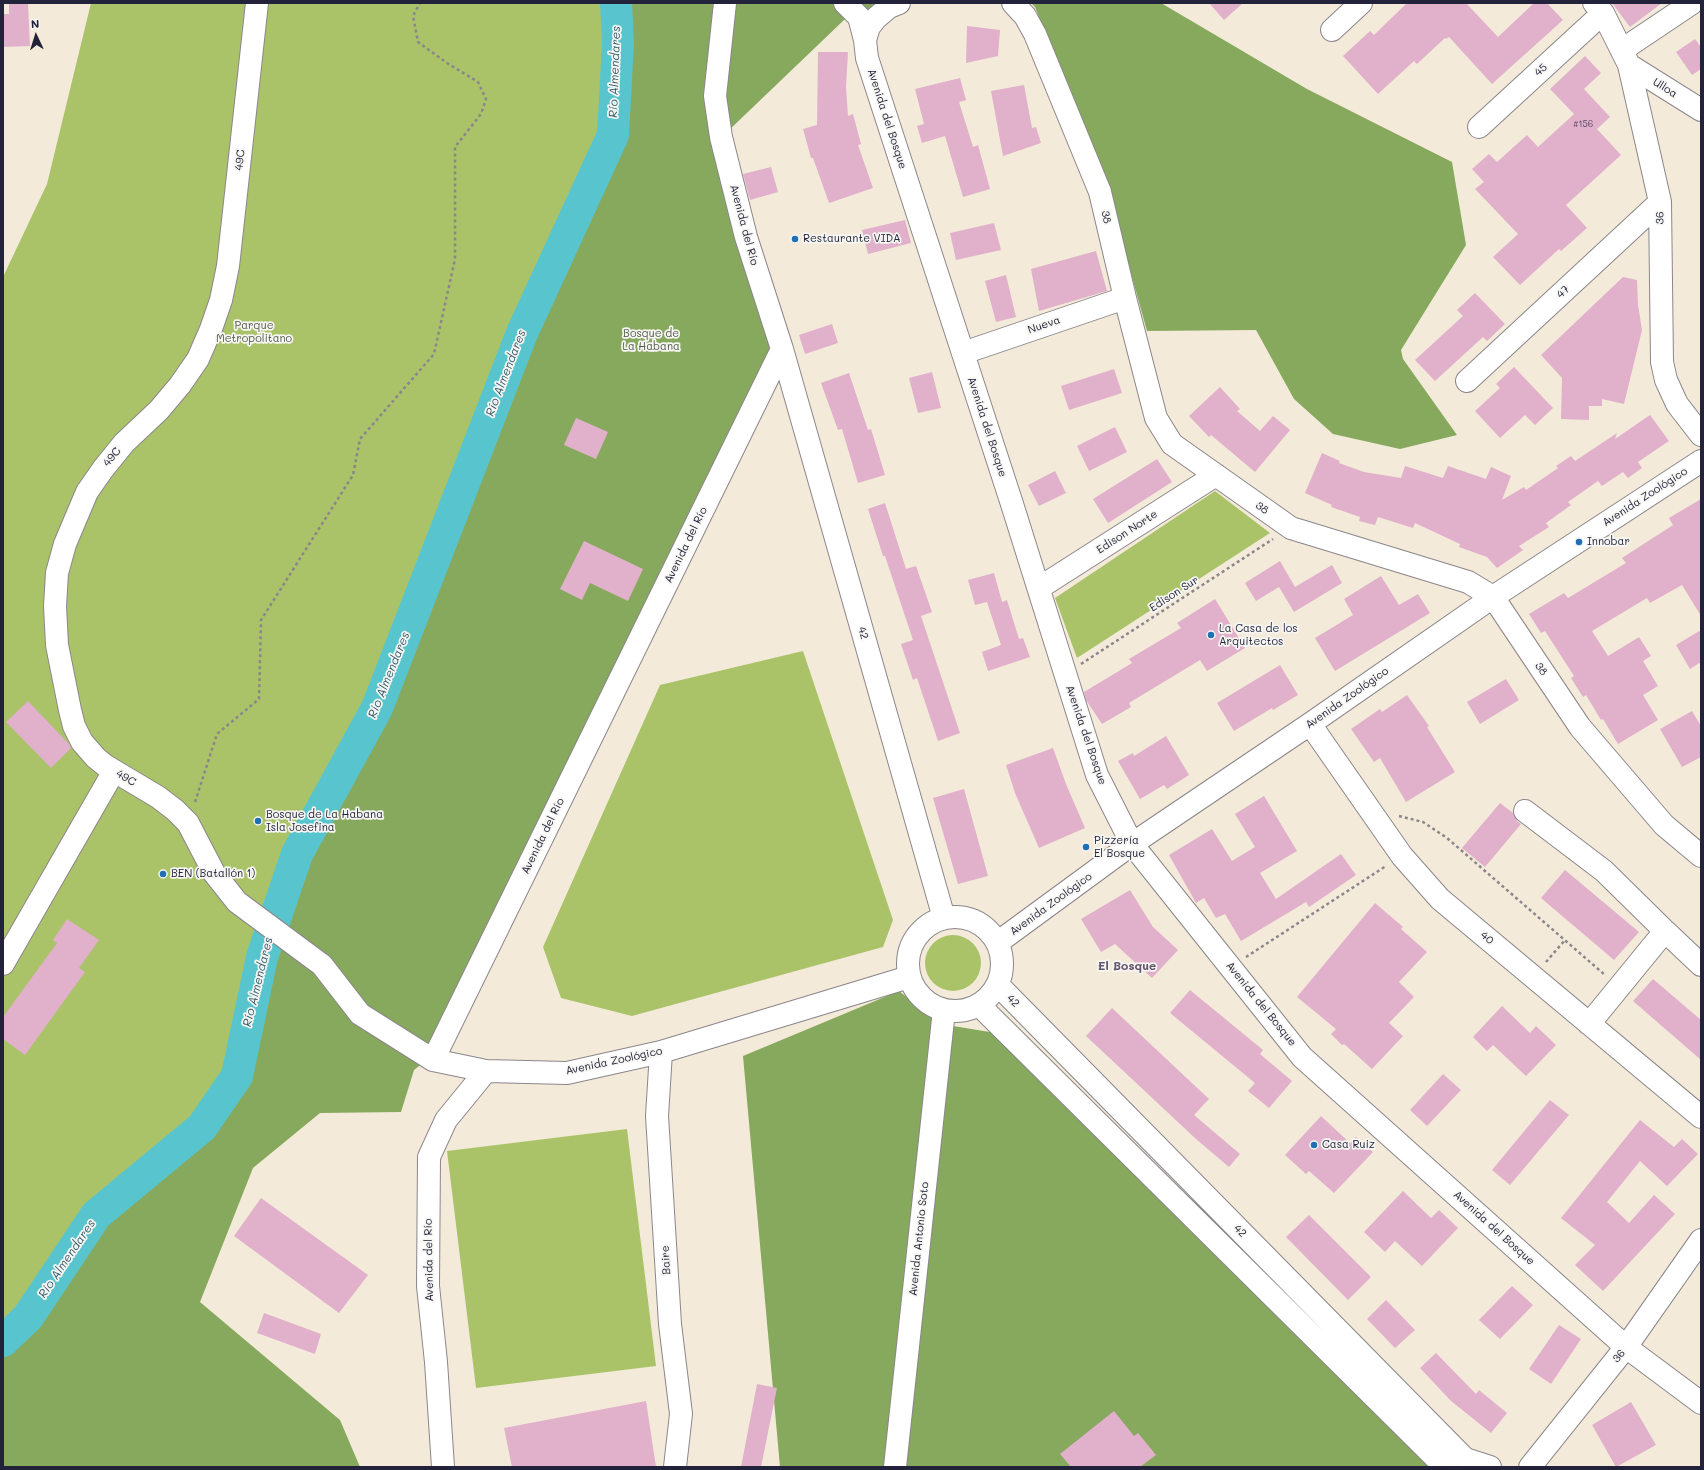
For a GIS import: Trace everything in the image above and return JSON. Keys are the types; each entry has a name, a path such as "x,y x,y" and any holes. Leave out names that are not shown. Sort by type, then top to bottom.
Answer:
{"street":[{"name":"49C","path":"257,3 228,266 221,300 211,329 198,359 180,385 159,410 124,443 87,492 65,544 57,572 55,606 57,645 71,716 82,742 88,750 114,771 158,797 175,810 188,823 214,873 237,902 322,965"},
{"name":"Avenida del Río","path":"433,1060 782,349 746,237 721,137 715,96 725,3"},
{"name":"Avenida del Bosque","path":"845,3 859,17 865,40 867,58 964,353 1097,774 1132,844 1302,1056 1626,1347 1701,1403"},
{"path":"865,40 869,27 876,18 889,7 899,3"},
{"name":"38","path":"1013,3 1026,16 1035,34 1100,192 1124,298 1156,418 1172,444 1291,528 1468,582 1493,597 1580,727 1664,825 1701,856"},
{"path":"1332,30 1361,3"},
{"path":"1626,58 1692,3"},
{"name":"36","path":"1598,8 1626,58 1660,202 1662,362 1666,380 1677,404 1701,435"},
{"name":"45","path":"1479,126 1598,8"},
{"name":"Ulloa","path":"1626,58 1701,110"},
{"name":"47","path":"1467,381 1660,202"},
{"name":"Nueva","path":"964,353 1124,298"},
{"name":"42","path":"782,349 944,918"},
{"name":"Avenida Zoológico","path":"997,943 1132,844 1310,724 1493,597 1701,461"},
{"name":"Edison Norte","path":"1039,588 1216,475"},
{"name":"40","path":"1310,724 1402,856 1440,899 1701,1117"},
{"path":"3,964 114,771"},
{"path":"1525,811 1604,871 1701,965"},
{"path":"960,917 974,921 985,926 997,943 1001,955 1002,969 998,985 990,998 980,1006 957,1011 944,1010 932,1006 922,999 914,989 909,977 907,962 910,947 918,934 930,923 944,918 960,917"},
{"path":"1589,1024 1665,930"},
{"name":"Avenida Zoológico","path":"322,965 360,1014 433,1060 486,1071 567,1073 661,1052 909,977"},
{"name":"42","path":"998,985 1465,1459 1490,1467"},
{"name":"42","path":"980,1006 1445,1467"},
{"name":"Avenida Antonio Soto","path":"894,1467 944,1010"},
{"name":"Baire","path":"661,1052 658,1124 670,1324 681,1414 675,1467"},
{"name":"Avenida del Río","path":"443,1467 436,1362 428,1286 429,1157 446,1120 486,1071"},
{"name":"36","path":"1530,1467 1626,1347 1701,1240"}],"path":[{"path":"188,823 217,734 260,699 261,620 353,475 360,439 434,354 455,259 455,147 481,114 486,99 478,82 447,63 418,42 413,16 420,3"},
{"name":"Edison Sur","path":"1066,674 1291,528"},
{"path":"1397,816 1423,822 1447,838 1620,987"},
{"path":"1230,967 1402,856"},
{"path":"1533,977 1566,940"}],"green space":[{"name":"Parque Metropolitano","path":"91,3 601,3 604,55 603,89 613,135 521,333 377,708 297,854 262,957 237,1076 202,1127 96,1215 3,1332 3,277 47,184"},
{"name":"Bosque de La Habana","path":"630,3 910,3 844,20 727,132 782,349 433,1055 414,1070 401,1112 320,1113 253,1168 200,1302 340,1420 360,1467 3,1467 3,1332 96,1215 202,1127 237,1076 262,957 297,854 377,708 522,333 613,135 625,88"},
{"path":"1031,3 1161,3 1307,89 1452,162 1466,245 1401,350 1403,359 1457,435 1400,449 1333,434 1294,399 1256,330 1147,331 1109,194 1035,7"},
{"path":"1215,491 1270,533 1077,658 1055,598"},
{"path":"803,651 893,920 883,947 632,1016 561,998 543,947 660,685"},
{"path":"953,935 964,937 973,943 979,952 981,963 979,974 973,983 964,989 953,991 942,989 933,983 927,974 925,963 927,952 933,943 942,937"},
{"path":"899,991 941,1024 1002,1034 1441,1467 780,1467 743,1056"},
{"path":"627,1129 656,1366 476,1388 447,1151"}],"water":[{"path":"601,3 630,3 628,67 625,88 613,135 603,89 604,55"}],"building":[{"path":"9,3 28,3 30,46 3,47 3,14 9,14"},
{"path":"1209,3 1243,3 1224,20"},
{"path":"1407,3 1466,3 1498,37 1534,3 1547,3 1563,20 1492,84 1449,37 1446,39 1445,38 1417,64 1414,61 1378,94 1343,56 1370,31 1374,35"},
{"path":"1612,3 1662,3 1630,27"},
{"path":"967,26 1000,30 998,56 966,63"},
{"path":"1695,39 1701,47 1701,69 1692,75 1676,52"},
{"path":"818,52 848,52 846,87 848,116 853,114 861,144 858,145 873,188 829,203 813,158 811,158 803,129 817,125"},
{"path":"1585,56 1601,73 1584,89 1610,117 1597,129 1621,155 1566,205 1587,228 1561,251 1559,249 1520,285 1493,257 1518,234 1475,189 1484,182 1472,169 1489,154 1497,162 1527,135 1538,147 1574,114 1550,89"},
{"path":"960,78 966,100 959,102 973,147 978,145 990,189 963,197 945,136 922,143 917,126 924,124 915,89"},
{"path":"1024,85 1032,128 1036,127 1041,143 1003,156 991,91"},
{"path":"771,167 778,192 750,200 743,174"},
{"path":"905,220 911,243 868,254 862,230"},
{"path":"994,223 1001,250 956,260 950,233"},
{"path":"1096,251 1107,291 1039,311 1031,269"},
{"path":"1006,275 1016,317 996,322 985,281"},
{"path":"1623,277 1637,280 1638,305 1642,330 1624,404 1602,399 1602,406 1589,406 1589,420 1561,419 1562,378 1541,355"},
{"path":"1475,293 1505,324 1487,341 1483,337 1435,381 1415,360 1463,316 1457,310"},
{"path":"832,324 838,343 805,354 799,335"},
{"path":"1514,367 1553,408 1535,425 1525,415 1500,438 1475,411 1500,388 1496,384"},
{"path":"1114,369 1122,393 1069,410 1061,386"},
{"path":"932,372 941,408 918,413 909,378"},
{"path":"849,373 868,430 871,429 885,475 858,483 842,429 838,430 821,383"},
{"path":"1220,387 1240,409 1237,411 1260,431 1273,416 1290,430 1255,472 1211,435 1209,437 1189,416"},
{"path":"1650,415 1669,441 1638,462 1642,468 1628,478 1623,472 1602,486 1598,481 1568,502 1571,505 1546,523 1549,527 1519,546 1523,550 1497,568 1487,557 1459,547 1460,544 1415,523 1413,528 1378,517 1375,525 1359,521 1360,517 1331,507 1332,505 1305,493 1322,453 1340,461 1339,463 1364,472 1401,478 1405,466 1443,478 1448,466 1486,479 1491,467 1511,476 1502,500 1524,487 1526,490 1558,468 1556,466 1571,456 1575,461 1617,433 1615,439"},
{"path":"576,418 608,432 596,459 564,445"},
{"path":"1115,427 1127,452 1089,471 1077,446"},
{"path":"1157,459 1172,482 1108,523 1093,499"},
{"path":"1055,471 1066,493 1039,506 1028,485"},
{"path":"1701,499 1701,616 1682,585 1650,603 1647,598 1592,631 1608,656 1639,637 1651,656 1643,661 1658,686 1643,695 1658,720 1618,744 1586,695 1583,697 1571,678 1574,676 1545,631 1541,633 1529,614 1564,593 1568,598 1626,563 1622,558 1673,525 1669,518"},
{"path":"885,503 906,569 916,566 932,612 921,616 960,733 938,741 917,678 913,680 901,644 913,640 868,509"},
{"path":"584,541 643,569 628,601 590,583 582,600 560,589"},
{"path":"1280,561 1295,587 1332,565 1342,583 1294,612 1279,587 1256,601 1245,583"},
{"path":"994,573 1002,602 1007,600 1019,639 1023,638 1030,657 988,671 982,652 1001,645 987,602 975,605 968,580"},
{"path":"1381,576 1399,605 1418,594 1430,613 1335,671 1315,638 1353,615 1344,599"},
{"path":"1215,599 1245,648 1207,671 1200,660 1129,703 1131,707 1102,724 1086,700 1084,692 1132,663 1129,659 1181,628 1177,623"},
{"path":"1701,630 1701,662 1690,669 1676,645"},
{"path":"1280,665 1298,695 1273,710 1272,708 1234,731 1217,703"},
{"path":"1506,679 1519,700 1480,724 1467,702"},
{"path":"1407,695 1429,726 1427,727 1455,772 1406,802 1380,758 1374,762 1351,729 1380,709 1382,712"},
{"path":"28,701 69,744 71,748 51,768 6,722"},
{"path":"1692,711 1701,726 1701,757 1682,767 1660,729"},
{"path":"1166,736 1189,775 1167,789 1164,785 1140,799 1118,761 1133,753 1134,756"},
{"path":"1053,748 1066,784 1085,828 1039,848 1015,793 1006,765"},
{"path":"964,789 988,876 958,884 933,798"},
{"path":"1264,796 1297,851 1260,873 1276,899 1341,854 1356,875 1309,907 1306,902 1241,941 1225,914 1216,918 1204,898 1196,903 1169,855 1212,829 1232,861 1255,847 1235,814"},
{"path":"1500,803 1513,813 1517,821 1521,824 1485,867 1462,848"},
{"path":"1565,870 1639,932 1614,960 1541,898"},
{"path":"1130,890 1153,927 1178,950 1152,978 1115,944 1101,952 1081,919"},
{"path":"1375,903 1403,927 1401,929 1427,952 1399,982 1414,997 1389,1023 1403,1036 1372,1069 1344,1044 1342,1045 1331,1034 1336,1029 1297,997"},
{"path":"67,919 99,940 79,968 85,972 25,1055 3,1039 3,1017 57,943 53,940"},
{"path":"1653,979 1701,1020 1701,1060 1633,1001"},
{"path":"1190,990 1263,1050 1260,1054 1292,1081 1269,1108 1248,1091 1255,1083 1170,1013"},
{"path":"1502,1006 1530,1033 1536,1026 1556,1045 1526,1076 1493,1045 1487,1051 1473,1037"},
{"path":"1112,1008 1209,1099 1194,1115 1240,1154 1229,1167 1196,1139 1086,1036"},
{"path":"1443,1074 1461,1090 1427,1126 1410,1110"},
{"path":"1550,1100 1569,1115 1510,1185 1492,1170"},
{"path":"1321,1116 1350,1143 1356,1137 1373,1152 1334,1193 1309,1171 1306,1174 1285,1155"},
{"path":"1640,1120 1674,1147 1682,1139 1698,1154 1667,1186 1640,1161 1607,1202 1629,1223 1654,1195 1675,1214 1603,1291 1575,1265 1595,1245 1561,1218"},
{"path":"1403,1191 1431,1218 1439,1210 1458,1228 1422,1266 1395,1241 1385,1252 1364,1232"},
{"path":"261,1198 368,1275 339,1313 234,1236"},
{"path":"1309,1215 1371,1277 1348,1300 1286,1237"},
{"path":"1512,1286 1533,1305 1500,1339 1479,1320"},
{"path":"1386,1300 1415,1330 1395,1348 1367,1319"},
{"path":"264,1313 321,1334 315,1354 257,1333"},
{"path":"1559,1325 1581,1339 1551,1384 1529,1369"},
{"path":"1436,1353 1476,1394 1479,1390 1507,1413 1491,1433 1451,1401 1420,1368"},
{"path":"757,1384 777,1388 761,1467 741,1467"},
{"path":"646,1401 656,1467 512,1467 504,1428"},
{"path":"1631,1402 1656,1445 1616,1467 1592,1425"},
{"path":"1114,1411 1134,1436 1138,1433 1156,1455 1140,1467 1071,1467 1060,1454"}],"waterway":[{"name":"Río Almendares","path":"3,1341 28,1317 96,1215 202,1127 237,1076 262,957 297,854 377,708 522,333 613,135 618,42 616,3"}],"place":[{"name":"Restaurante VIDA","path":"795,239"},
{"name":"Innobar","path":"1579,542"},
{"name":"La Casa de los Arquitectos","path":"1211,635"},
{"name":"Bosque de La Habana Isla Josefina","path":"258,821"},
{"name":"Pizzería El Bosque","path":"1086,847"},
{"name":"BEN (Batallón 1)","path":"163,874"},
{"name":"Casa Ruiz","path":"1314,1145"}],"district":[{"name":"El Bosque","path":"1127,966"}]}
